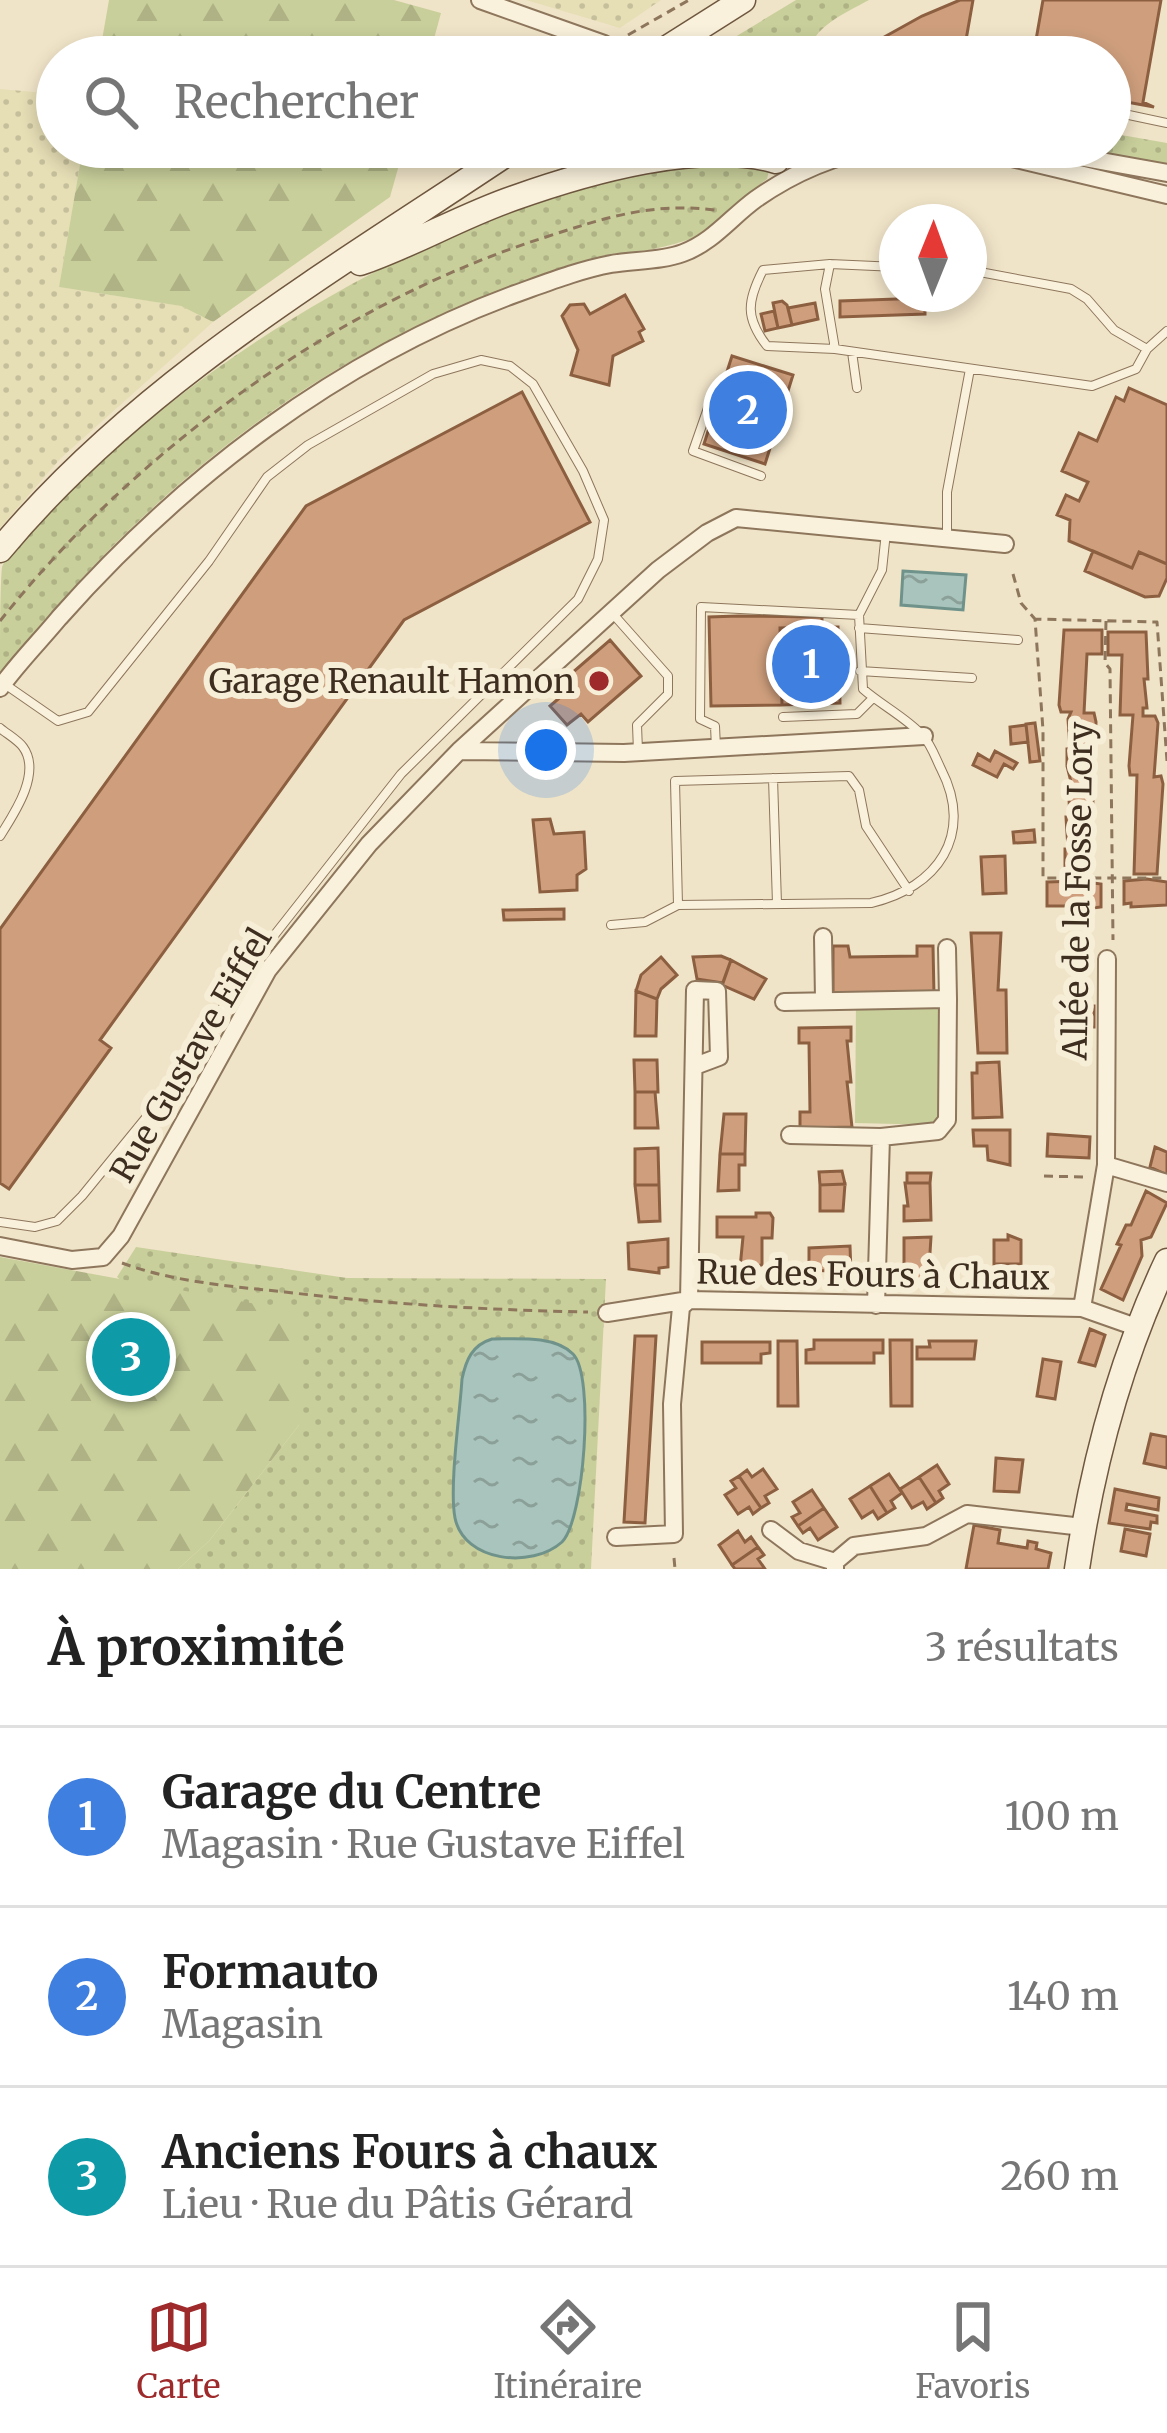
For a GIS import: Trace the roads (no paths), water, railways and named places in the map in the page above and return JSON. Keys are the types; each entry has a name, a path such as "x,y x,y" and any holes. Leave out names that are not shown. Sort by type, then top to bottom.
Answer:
{"main road":[{"path":"685,36 743,0"},
{"path":"0,550 108,434 330,273 487,168"},
{"path":"330,273 390,253 513,198 621,168"},
{"path":"1076,1569 1102,1433 1136,1327 1167,1261"}],"street":[{"path":"481,0 582,36"},
{"path":"1131,166 1167,173"},
{"path":"2,685 112,558 194,485 289,411 361,368 514,295 604,266 678,255 704,243 754,200 776,168"},
{"path":"1053,168 1167,195"},
{"name":"Rue Gustave Eiffel","path":"0,1246 73,1260 103,1256 121,1236 268,970 369,844 459,752 707,533 736,518 1005,544"},
{"path":"459,752 638,753 924,736"},
{"path":"823,937 824,1000"},
{"path":"790,1135 880,1137 938,1131 946,1120 947,948"},
{"name":"Allée de la Fosse Lory","path":"1082,1308 1098,1173 1108,959"},
{"path":"784,1002 948,999"},
{"path":"616,1537 674,1534 672,1403 681,1307 689,1300 694,1066"},
{"path":"876,1305 880,1137"},
{"path":"1098,1173 1167,1183"},
{"name":"Rue des Fours à Chaux","path":"607,1313 689,1300 1082,1308 1136,1327"},
{"path":"771,1530 799,1551 835,1566 854,1546 926,1536 967,1514 1083,1527"}],"lane":[{"path":"1131,115 1167,122"},
{"path":"879,265 830,263 764,270 749,296 750,324 767,346 835,349 1092,386 1136,369 1147,349 1167,331"},
{"path":"830,263 825,289 835,349"},
{"path":"987,272 1071,289 1088,299 1114,330 1147,349"},
{"path":"853,352 857,388"},
{"path":"0,1222 35,1227 58,1220 82,1196 162,1098 254,961 401,774 578,599 598,559 604,520 583,471 533,385 510,367 481,360 433,374 308,445 267,478 209,561 88,712 58,722 2,685"},
{"path":"946,537 947,492 970,369"},
{"path":"715,388 693,451 761,476"},
{"path":"610,926 645,922 678,905 871,903 909,891 940,863 952,839 950,787 924,736 863,689 859,671 859,615 882,570 886,532"},
{"path":"716,748 716,726 700,719 701,607 859,615"},
{"path":"611,613 668,676 668,694 637,725 638,753"},
{"path":"859,628 1018,640"},
{"path":"859,671 972,678"},
{"path":"783,717 856,715 873,698"},
{"path":"0,728 25,748 28,767 22,802 0,836"},
{"path":"678,905 675,781 849,776 860,790 866,826 909,891"},
{"path":"773,778 777,904"}],"water":[{"path":"903,571 966,575 963,610 901,605"},
{"path":"492,1339 556,1344 573,1354 580,1367 585,1417 576,1506 562,1542 534,1556 501,1557 485,1552 461,1533 455,1518 462,1379 471,1354"}],"place":[{"name":"Formauto","path":"748,410"},
{"name":"Garage du Centre","path":"811,664"},
{"name":"Garage Renault Hamon","path":"599,681"},
{"name":"Anciens Fours à chaux","path":"131,1357"}]}
